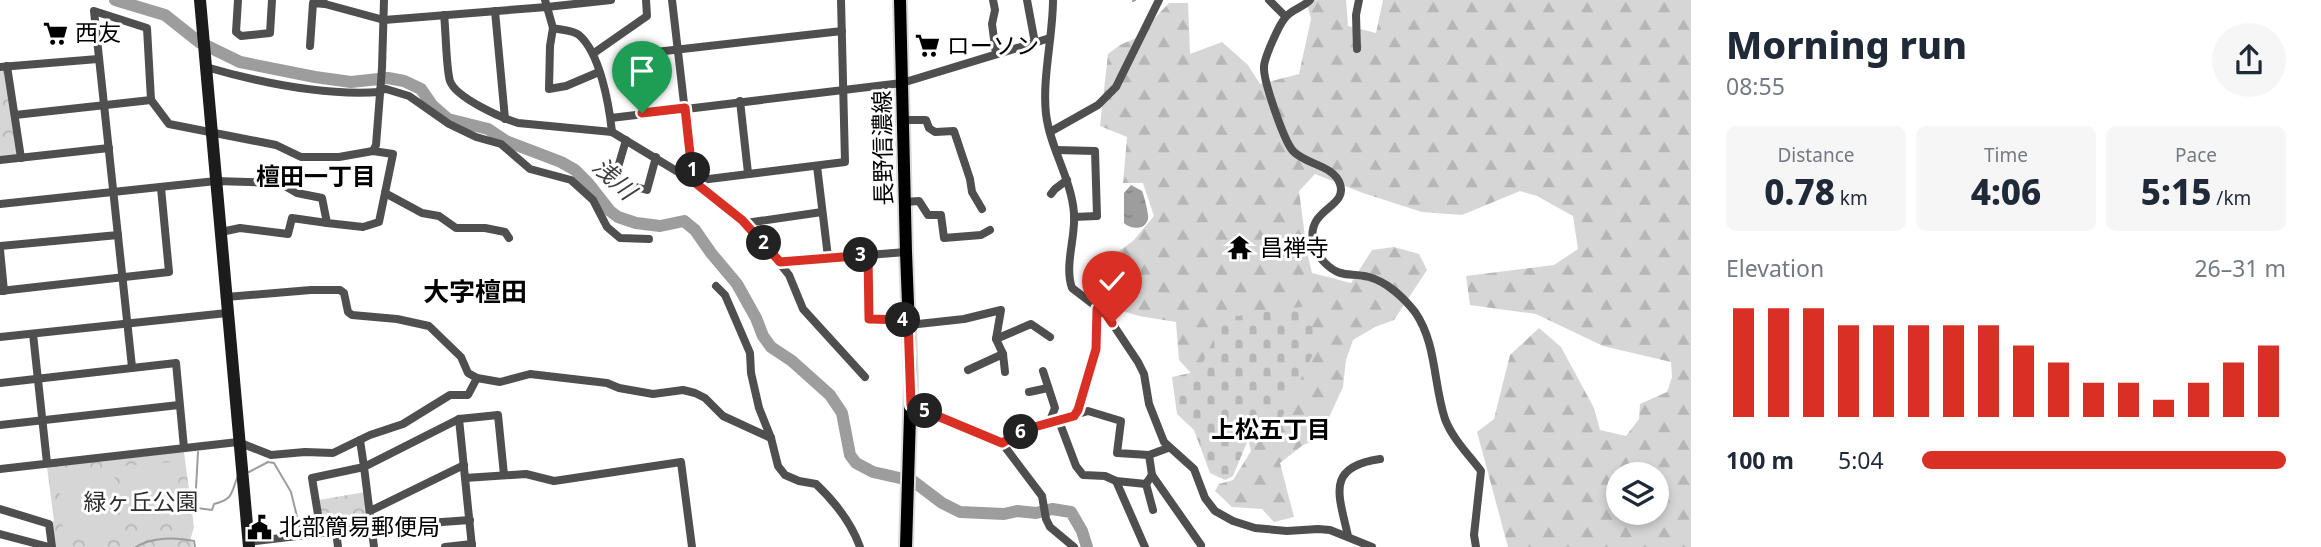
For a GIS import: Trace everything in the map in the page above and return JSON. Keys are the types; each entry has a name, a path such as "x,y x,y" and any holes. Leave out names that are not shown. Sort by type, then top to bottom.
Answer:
{"main road":[{"name":"長野信濃線","path":"900,0 911,405 906,547"}],"street":[{"path":"200,0 248,545 283,542 336,531 470,520"},
{"path":"238,0 236,32 241,36 270,33 272,0"},
{"path":"373,151 376,145 382,68 384,0"},
{"path":"310,46 313,2 323,2 384,20 611,0"},
{"path":"594,53 647,16 646,0"},
{"path":"671,0 693,181"},
{"path":"693,181 845,162 841,0"},
{"path":"993,0 995,10 992,24 996,54"},
{"path":"1027,0 1035,43"},
{"path":"1053,0 1054,21 1050,38 1046,113 1067,180 1074,217 1070,282 1072,288 1106,314 1112,323 1144,374 1155,422 1168,448 1194,469 1208,503 1215,511 1233,521 1255,528 1287,531 1318,529 1348,536 1372,547"},
{"path":"1050,132 1098,105 1116,87 1160,0"},
{"path":"1269,0 1285,16"},
{"path":"1310,0 1285,16 1264,67 1282,131 1294,152 1308,162 1333,173 1340,183 1341,193 1337,201 1316,218 1311,230 1313,246 1334,271 1343,275 1368,277 1396,292 1415,313 1428,337 1449,429 1481,471 1476,547"},
{"path":"1357,49 1356,15 1359,0"},
{"path":"546,4 553,28 549,89 566,86 599,72"},
{"path":"132,367 94,11 147,28 151,100 169,124 276,145 301,157 339,157 373,151 393,154 379,222 363,227 292,218 288,234 240,228 221,232"},
{"path":"495,11 505,119"},
{"path":"444,15 450,82 461,95 505,119 536,126 612,132 693,181 746,223 789,275 803,309 864,377"},
{"path":"553,28 577,33 594,53 611,118 612,132"},
{"path":"642,113 637,61 647,52 842,31"},
{"path":"611,118 902,83 1050,38"},
{"path":"21,159 4,66 98,59"},
{"path":"205,65 233,75 307,89 354,94 386,89 409,96 449,124 476,137 501,144 530,169 570,180 593,200 607,227 620,238 649,239"},
{"path":"15,115 151,100"},
{"path":"740,101 748,173"},
{"path":"904,120 926,120 929,128 935,132 954,131 972,192 982,209"},
{"path":"626,140 614,181 647,190 656,157"},
{"path":"0,160 109,148"},
{"path":"1056,150 1096,151 1097,216 1074,217"},
{"path":"817,166 828,257"},
{"path":"1051,194 1067,180"},
{"path":"0,204 216,181 280,183 297,193 322,198 327,223"},
{"path":"118,235 0,248 2,291 169,272 161,188"},
{"path":"385,194 422,213 439,216 456,228 505,232 509,238"},
{"path":"905,202 919,201 928,215 941,215 944,238 981,235 990,230"},
{"path":"746,223 822,212"},
{"path":"780,262 906,252"},
{"path":"868,255 869,319 909,322 964,319 1001,310 996,340 1003,354 1005,372"},
{"path":"716,286 725,295 750,353 751,373 759,408 778,466 785,475 816,484 824,491 849,523 860,547"},
{"path":"226,297 340,290 345,293 348,312 352,315 397,319 429,326 461,357 468,373 477,378 500,382 530,374 607,383 653,394 683,390 705,398 723,416 771,438"},
{"path":"1074,416 1096,349 1097,309"},
{"path":"0,337 227,313"},
{"path":"996,340 1031,324 1050,337"},
{"path":"33,334 47,463"},
{"path":"968,370 1003,354"},
{"path":"0,383 176,363 184,448"},
{"path":"1043,372 1055,408 1049,423"},
{"path":"0,469 238,442 271,455 333,453 403,424 450,395 468,395 477,378"},
{"path":"1029,393 1048,388"},
{"path":"0,425 179,405"},
{"path":"911,405 1002,443 1043,500 1050,527 1074,547"},
{"path":"1002,443 1027,429 1088,411 1121,421 1117,453 1149,455 1168,448"},
{"path":"321,533 312,478 365,467 459,419 498,415 504,475"},
{"path":"445,547 472,546 459,419"},
{"path":"1059,421 1076,466 1083,475 1105,476 1116,481 1146,484"},
{"path":"360,440 374,547"},
{"path":"1149,455 1152,475 1201,545"},
{"path":"1348,536 1338,491 1340,480 1346,471 1354,466 1364,461 1380,459"},
{"path":"466,478 526,474 554,481 681,462 691,547"},
{"path":"370,511 464,465"},
{"path":"1152,475 1146,484 1153,510"},
{"path":"1116,481 1145,547"},
{"path":"0,509 49,524 50,547 0,534"},
{"path":"336,531 338,547"}],"green space":[{"path":"1306,0 1346,0 1348,26 1376,33 1383,0 1691,0 1691,547 1508,547 1477,432 1494,419 1510,355 1539,328 1561,347 1594,408 1600,430 1626,436 1639,419 1640,404 1667,392 1672,377 1671,362 1603,346 1536,314 1470,305 1466,276 1554,265 1578,249 1573,216 1537,196 1520,191 1462,215 1422,212 1315,174 1299,191 1312,273 1351,283 1372,250 1394,247 1419,254 1427,270 1394,320 1353,340 1346,360 1343,387 1319,439 1303,445 1280,463 1294,517 1274,522 1262,509 1232,507 1215,491 1219,484 1233,480 1251,451 1247,434 1179,360 1176,322 1119,310 1121,294 1112,256 1133,241 1154,216 1143,183 1123,183 1127,137 1100,126 1108,54 1136,38 1169,3 1188,3 1190,54 1222,42 1248,65 1260,84 1299,74 1311,19"},
{"path":"5,70 18,156 0,158 0,71"},
{"path":"1307,306 1317,346 1282,417 1264,422 1250,435 1233,476 1225,480 1210,473 1194,430 1177,414 1172,377 1199,371 1216,334 1216,319"},
{"name":"緑ヶ丘公園","path":"184,452 194,527 190,541 193,547 54,547 54,521 47,467"},
{"path":"177,462 180,503 125,508 121,466"},
{"path":"114,471 119,534 105,541 63,533 58,477"},
{"path":"365,492 370,526 323,532 319,500"}],"water":[{"path":"1131,185 1142,191 1146,205 1148,219 1141,227 1133,228 1124,223 1124,193"}],"waterway":[{"name":"浅川","path":"115,0 165,15 199,42 240,62 351,82 388,78 404,81 421,89 432,105 448,119 488,129 506,141 575,170 618,217 660,226 684,221 695,230 737,284 771,347 792,361 830,395 842,413 850,455 856,463 873,472 913,481 942,503 960,512 1036,513 1052,509 1071,512 1082,531 1087,547"},
{"path":"198,452 197,508 212,510 214,504 230,495 237,478"},
{"path":"249,472 268,462 274,463 291,492 300,529"},
{"path":"136,547 149,541 172,539 194,541 195,547"}],"place":[{"name":"西友","path":"55,33"},
{"name":"ローソン","path":"927,46"},
{"name":"昌禅寺","path":"1240,248"},
{"name":"北部簡易郵便局","path":"259,527"}],"district":[{"name":"檀田一丁目","path":"316,177"},
{"name":"大字檀田","path":"475,292"},
{"name":"上松五丁目","path":"1271,430"}],"route":[{"path":"642,113 685,108 693,181 725,204 780,262 868,255 869,319 908,320 911,405 1002,443 1027,429 1074,416 1093,363 1097,309 1106,314 1112,323"}]}
